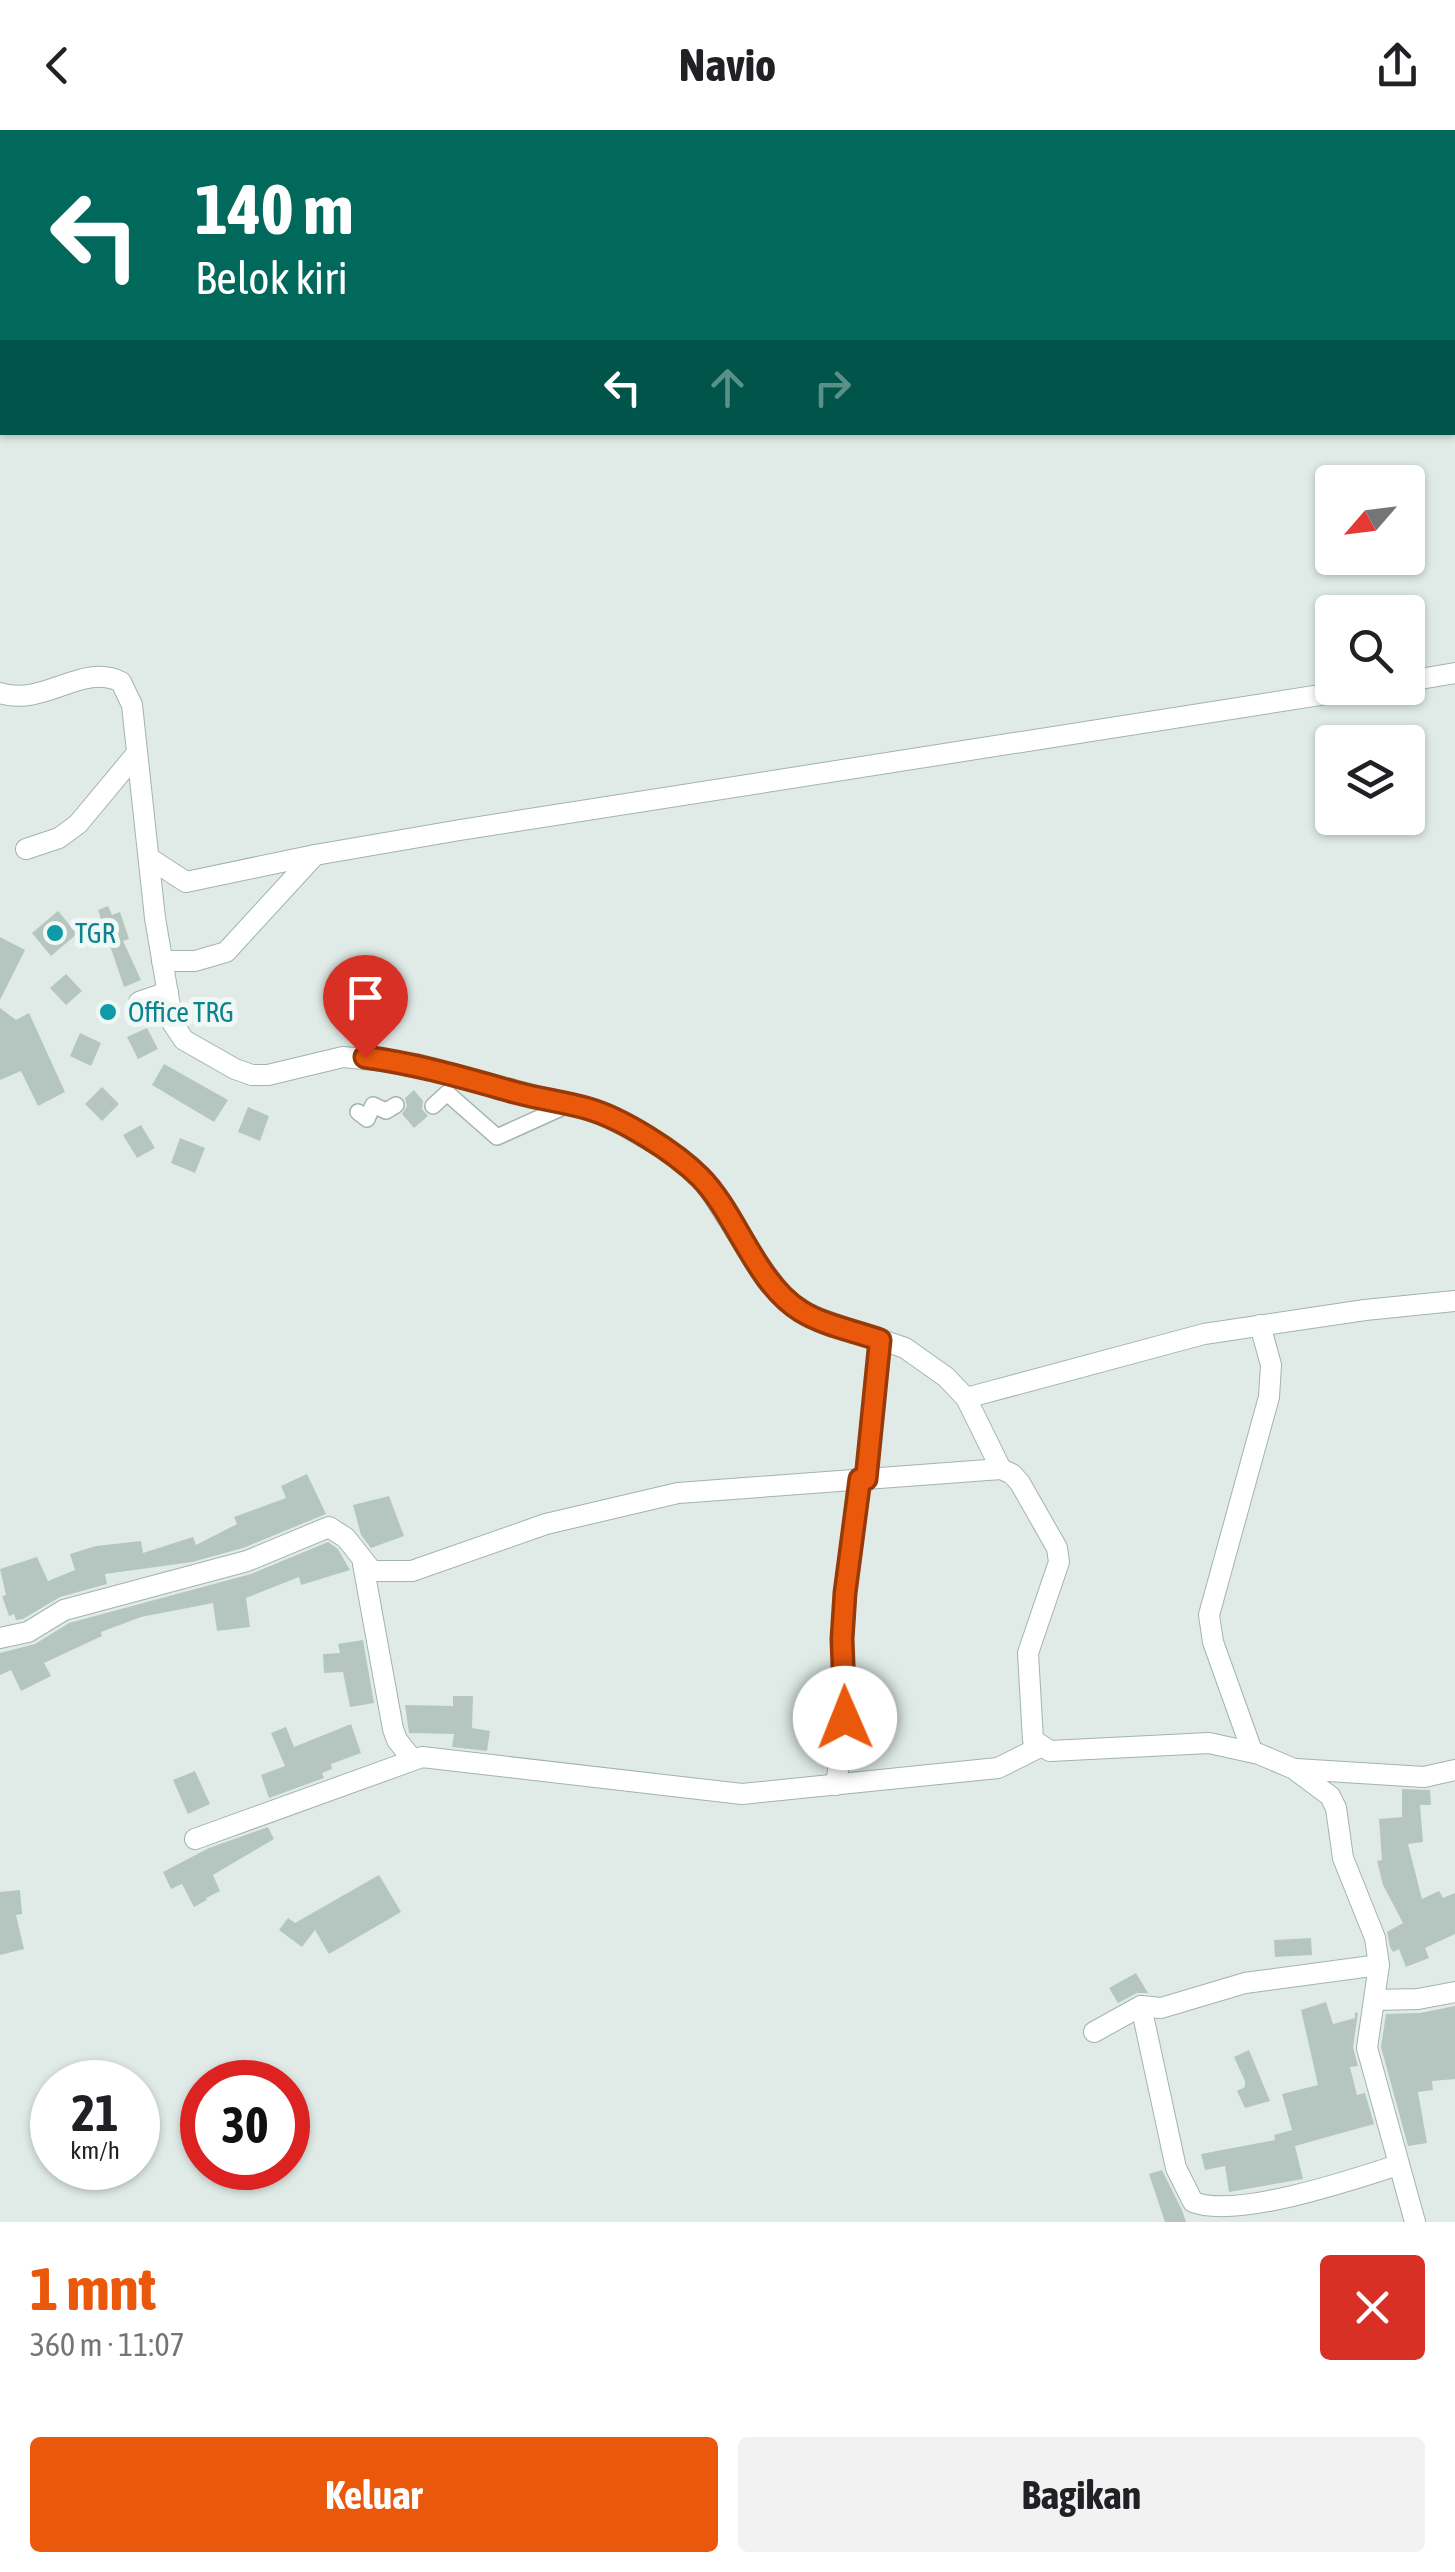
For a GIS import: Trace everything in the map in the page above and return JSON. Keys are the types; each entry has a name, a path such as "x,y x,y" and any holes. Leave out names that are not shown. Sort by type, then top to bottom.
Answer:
{"street":[{"path":"1425,678 1455,673"},
{"path":"0,692 16,698 34,696 96,675 121,682 132,704 173,1024 184,1040 252,1075 343,1057 365,1057 416,1064 594,1110 691,1169 718,1199 743,1243 780,1292 803,1313 905,1348 946,1377 966,1398 1001,1469"},
{"path":"149,858 186,882 315,855 1315,696"},
{"path":"26,849 59,838 78,824 138,753"},
{"path":"162,961 195,961 226,952 315,855"},
{"path":"139,1002 168,992"},
{"path":"433,1106 448,1093 497,1137 570,1104"},
{"path":"358,1112 367,1119 373,1105 386,1110 396,1105"},
{"path":"966,1398 1204,1334 1455,1300"},
{"path":"1252,1752 1213,1642 1210,1615 1269,1397 1271,1366 1260,1325"},
{"path":"836,1785 845,1718 842,1639 847,1571 880,1340"},
{"path":"0,1638 28,1632 64,1610 247,1561 329,1527 346,1538 372,1571 412,1570 546,1524 678,1494 1001,1469 1020,1484 1057,1548 1057,1576 1028,1652 1033,1740 1040,1747 1050,1751 1209,1743 1252,1752 1294,1769 1330,1796 1336,1808 1344,1858 1375,1938 1379,1964 1366,2048 1415,2222"},
{"path":"363,1564 393,1729 412,1759"},
{"path":"195,1839 412,1759 438,1757 729,1793 998,1768 1040,1747"},
{"path":"1294,1769 1424,1777 1455,1770"},
{"path":"1094,2032 1140,2006 1162,2008 1244,1983 1379,1964"},
{"path":"1375,2000 1418,1999 1455,1992"},
{"path":"1140,2006 1176,2168 1193,2202 1210,2209 1321,2190 1398,2165"}],"building":[{"path":"108,906 112,915 120,912 129,939 123,941 141,980 124,987 98,910"},
{"name":"TGR","path":"58,911 77,934 51,956 32,933"},
{"path":"0,937 25,950 0,1000"},
{"name":"TGR","path":"66,974 82,991 66,1005 50,988"},
{"path":"0,1008 16,1020 29,1013 65,1092 38,1106 21,1071 0,1080"},
{"path":"147,1028 158,1049 138,1059 127,1037"},
{"path":"80,1033 101,1043 91,1066 70,1056"},
{"path":"164,1064 228,1100 214,1122 152,1085"},
{"path":"102,1087 119,1104 102,1121 85,1104"},
{"path":"414,1090 428,1116 414,1128 402,1114 407,1106 405,1098"},
{"path":"248,1107 269,1116 260,1141 238,1132"},
{"path":"141,1125 155,1148 137,1158 123,1135"},
{"path":"180,1138 205,1148 195,1173 171,1163"},
{"path":"307,1474 326,1514 243,1548 192,1562 105,1574 107,1584 60,1597 23,1619 16,1620 14,1614 9,1616 2,1596 6,1595 0,1569 37,1557 48,1581 75,1570 70,1554 96,1546 141,1541 143,1553 193,1537 196,1545 237,1524 234,1517 286,1498 281,1486"},
{"path":"389,1496 404,1536 371,1548 361,1535 353,1505"},
{"path":"328,1542 338,1549 350,1570 301,1585 299,1577 246,1598 250,1627 217,1631 213,1603 141,1617 101,1632 102,1636 44,1663 51,1676 21,1691 11,1670 0,1675 0,1653 35,1644 69,1623 251,1574"},
{"path":"363,1640 374,1703 350,1707 343,1672 324,1673 323,1654 340,1653 338,1644"},
{"path":"453,1696 473,1696 472,1728 490,1731 487,1751 452,1747 454,1734 409,1733 405,1705 453,1706"},
{"path":"351,1724 361,1753 331,1764 332,1769 322,1773 324,1778 269,1798 261,1775 285,1766 271,1733 286,1727 294,1747"},
{"path":"195,1771 210,1804 188,1814 173,1780"},
{"path":"1402,1789 1430,1790 1431,1805 1420,1805 1423,1842 1408,1844 1422,1899 1439,1891 1443,1898 1455,1893 1455,1934 1425,1948 1429,1958 1406,1967 1399,1949 1393,1952 1390,1947 1387,1932 1403,1923 1383,1885 1377,1861 1382,1860 1379,1819 1402,1817"},
{"path":"268,1827 274,1839 213,1875 220,1891 207,1900 194,1907 182,1884 171,1889 163,1872 209,1848"},
{"path":"379,1875 401,1912 329,1954 315,1930 302,1947 279,1930 288,1918 295,1923"},
{"path":"20,1890 22,1914 16,1915 24,1949 0,1955 0,1892"},
{"path":"1311,1938 1312,1955 1275,1957 1274,1940"},
{"path":"1136,1973 1148,1993 1137,1993 1118,2003 1109,1988"},
{"path":"1326,2002 1333,2024 1355,2018 1355,2012 1358,2013 1353,2047 1358,2066 1350,2067 1357,2095 1365,2093 1374,2124 1295,2146 1303,2179 1229,2192 1225,2166 1205,2170 1201,2154 1275,2140 1274,2135 1292,2130 1282,2094 1318,2085 1301,2010"},
{"path":"1455,2006 1455,2079 1432,2081 1433,2090 1418,2092 1427,2143 1408,2146 1381,2047 1386,2014"},
{"path":"1249,2050 1270,2101 1245,2108 1237,2091 1245,2087 1245,2081 1234,2057"},
{"path":"1162,2170 1186,2222 1165,2222 1149,2174"}],"place":[{"name":"TGR","path":"55,933"},
{"name":"Office TRG","path":"108,1012"}],"route":[{"path":"365,1057 416,1064 594,1110 681,1160 702,1178 743,1243 790,1304 803,1313 880,1340 866,1479 860,1479 847,1571 842,1639 845,1718"}]}
